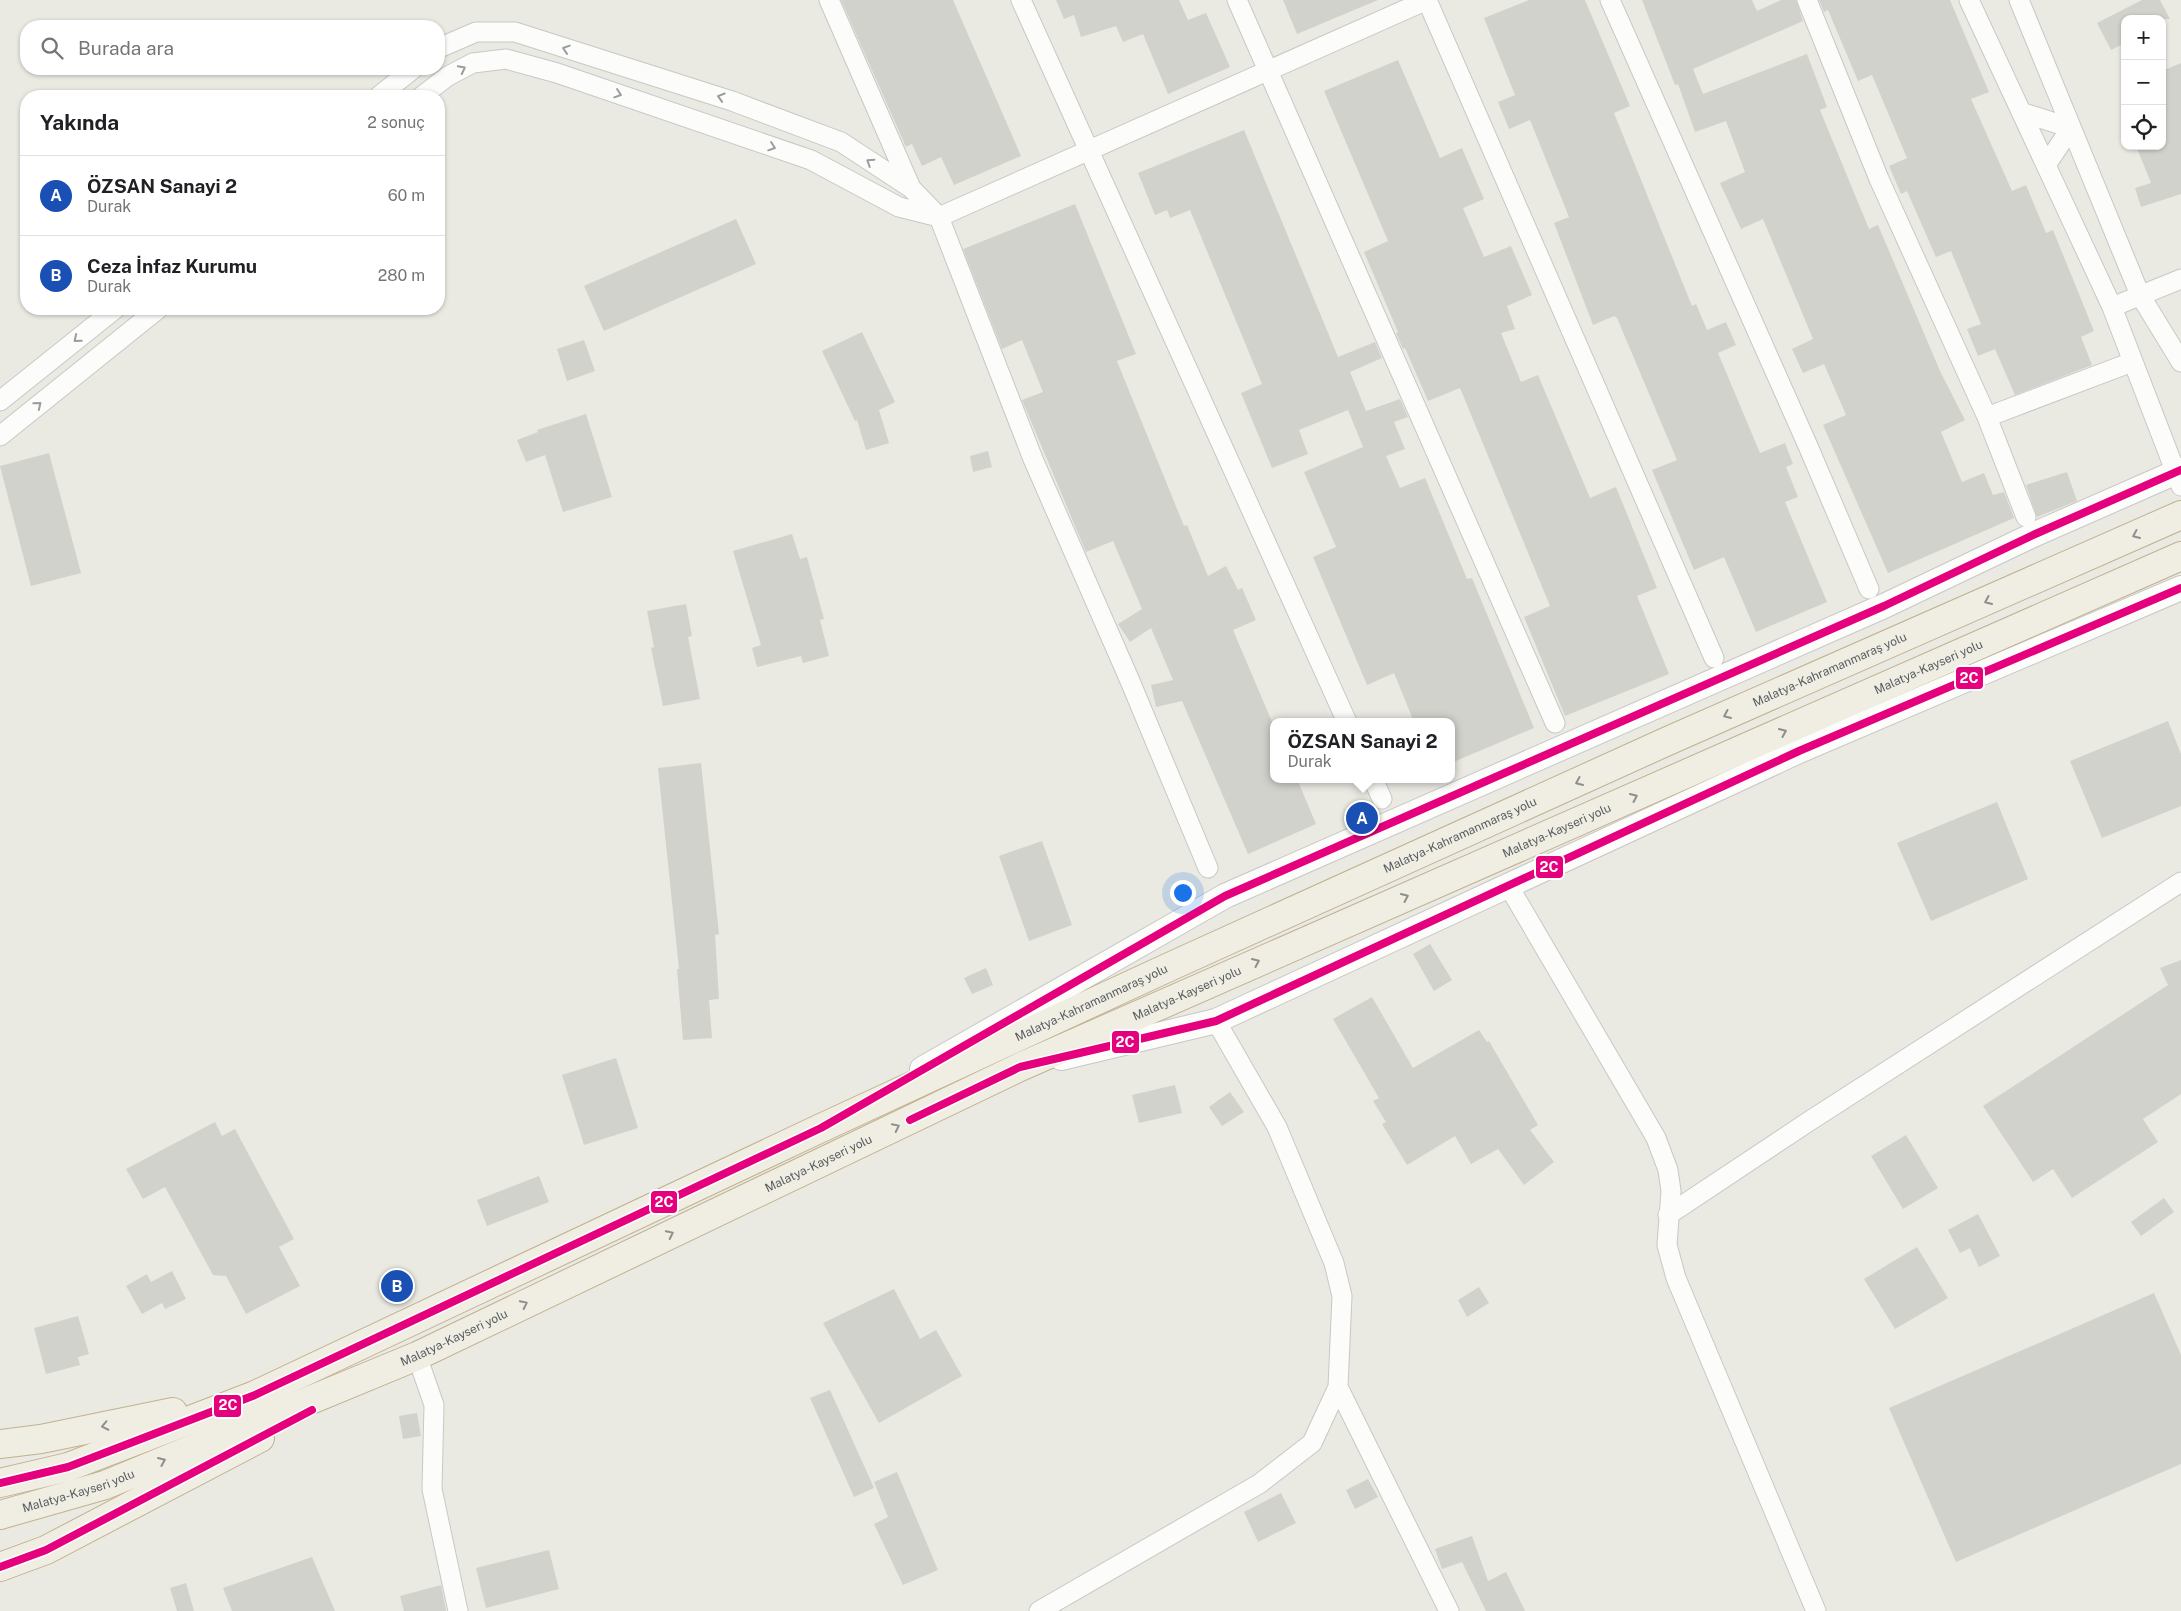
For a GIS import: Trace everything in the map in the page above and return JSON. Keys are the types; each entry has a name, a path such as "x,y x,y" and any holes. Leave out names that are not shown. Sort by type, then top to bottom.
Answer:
{"highway":[{"name":"Malatya-Kahramanmaraş yolu","path":"0,1484 68,1467 255,1395 821,1128 1670,740 2181,516"},
{"name":"Malatya-Kayseri yolu","path":"0,1514 105,1485 417,1356 1020,1067 2181,556"},
{"path":"0,1567 46,1550 417,1356"},
{"path":"0,1444 41,1439 255,1395"}],"street":[{"path":"829,0 911,188"},
{"path":"1021,0 1345,718"},
{"path":"1237,0 1555,723"},
{"path":"430,90 448,76 473,63 506,59 811,160 900,207 940,217 1427,0 1714,658"},
{"path":"1610,0 1800,428 1869,590"},
{"path":"1807,0 1879,179 1987,417 2026,518"},
{"path":"821,1128 1224,896 1884,606 2033,535 2179,476 2132,362 2112,307 1969,0"},
{"path":"2019,0 2140,295 2181,362"},
{"path":"445,45 476,32 515,32 732,101 841,142 911,188 940,217 1033,459 1130,681 1208,868"},
{"path":"387,90 405,75"},
{"path":"2021,112 2071,128"},
{"path":"2046,165 2071,128"},
{"path":"2112,307 2181,279"},
{"path":"0,401 108,315"},
{"path":"0,436 151,315"},
{"path":"1987,417 2132,362"},
{"path":"1020,1067 1216,1021 1800,751 2181,588"},
{"path":"1375,783 1382,799"},
{"path":"1668,1215 1828,1109 2181,882"},
{"path":"1508,885 1656,1138 1669,1177 1671,1191 1667,1245 1676,1278 1816,1611"},
{"path":"1039,1611 1260,1484 1288,1463 1312,1443 1338,1386 1342,1296 1334,1263 1277,1127 1216,1021"},
{"path":"417,1356 434,1405 432,1489 458,1611"},
{"path":"1338,1386 1449,1611"}],"building":[{"path":"841,0 953,0 1021,156 954,185 941,157 922,166 912,144 906,147"},
{"path":"1056,0 1179,0 1188,20 1206,13 1230,67 1168,94 1143,34 1123,42 1116,26 1081,37 1074,15 1064,19"},
{"path":"1283,0 1378,0 1297,34"},
{"path":"1529,0 1585,0 1630,106 1614,113 1692,306 1696,304 1707,330 1726,322 1736,345 1718,353 1760,453 1785,443 1793,464 1786,467 1798,497 1785,502 1827,602 1756,632 1724,557 1694,570 1652,470 1677,460 1617,318 1614,316 1593,325 1554,223 1569,217 1530,120 1509,129 1498,102 1515,95 1484,18"},
{"path":"1642,0 1752,0 1757,11 1781,0 1796,0 1803,21 1693,69 1703,94 1807,54 1827,107 1820,110 1869,229 1878,225 1940,371 1965,420 1941,432 1962,482 1984,473 1993,495 2004,492 2014,518 1888,573 1823,425 1846,415 1824,364 1803,373 1792,349 1813,339 1763,219 1741,229 1720,183 1745,172 1726,121 1695,132 1678,84 1675,85"},
{"path":"1819,0 1950,0 1989,92 1971,99 2012,191 2026,185 2046,233 2053,230 2094,331 2081,337 2092,365 2015,395 1995,349 1978,356 1967,329 1981,324 1951,251 1936,257 1907,191 1901,194 1889,166 1907,158 1872,75 1858,81 1828,10 1824,12"},
{"path":"2142,0 2160,0 2170,19 2166,19 2166,15 2121,15 2121,45 2111,50 2097,23"},
{"path":"1398,60 1440,158 1462,148 1484,199 1463,208 1484,257 1511,246 1532,295 1507,306 1515,329 1501,333 1521,382 1538,375 1590,498 1616,487 1657,588 1637,596 1669,674 1565,716 1524,617 1550,606 1460,388 1428,401 1405,348 1403,349 1396,333 1398,332 1364,252 1388,241 1324,91"},
{"path":"2181,63 2181,194 2141,207 2135,188 2151,183 2138,150 2166,150 2166,69"},
{"path":"1244,130 1338,357 1375,342 1382,358 1350,372 1366,411 1400,399 1408,417 1394,422 1405,449 1386,456 1400,488 1425,478 1467,579 1472,578 1534,728 1455,761 1455,718 1412,718 1394,673 1367,685 1313,557 1336,547 1304,472 1363,447 1348,410 1299,430 1308,454 1272,468 1241,393 1262,384 1190,210 1170,218 1167,210 1155,215 1138,173"},
{"path":"1075,204 1136,354 1117,361 1184,526 1187,525 1208,576 1226,566 1238,590 1242,588 1256,620 1233,630 1270,718 1270,783 1299,783 1316,824 1248,854 1182,701 1156,707 1151,685 1173,680 1151,628 1130,642 1118,624 1142,609 1113,541 1086,552 1022,400 1043,392 1022,340 1002,349 963,249"},
{"path":"736,219 756,264 604,331 584,286"},
{"path":"862,332 895,402 879,410 889,443 866,450 857,420 855,421 822,351"},
{"path":"584,340 595,371 567,381 557,349"},
{"path":"586,414 612,497 563,512 545,455 526,462 517,440 538,432 537,430"},
{"path":"988,451 992,467 973,472 970,456"},
{"path":"49,453 81,573 31,586 0,466"},
{"path":"2067,472 2077,501 2037,517 2026,485"},
{"path":"792,534 800,559 807,557 824,619 820,620 829,656 803,663 801,656 757,667 752,648 761,645 733,551"},
{"path":"686,604 692,636 688,637 700,699 663,706 651,648 654,647 647,611"},
{"path":"2168,721 2181,754 2181,806 2102,838 2070,761"},
{"path":"701,763 719,934 715,935 719,999 709,1000 712,1038 683,1040 677,969 679,969 658,768"},
{"path":"1997,802 2028,879 1931,921 1897,843"},
{"path":"1042,841 1072,925 1029,941 999,856"},
{"path":"1430,944 1452,980 1434,991 1413,954"},
{"path":"2181,960 2181,1094 2143,1119 2158,1142 2072,1198 2053,1169 2033,1182 1983,1106 2168,985 2160,968"},
{"path":"986,968 993,985 972,994 964,978"},
{"path":"1372,997 1413,1068 1479,1030 1487,1042 1489,1041 1538,1125 1530,1130 1554,1162 1524,1185 1498,1149 1471,1164 1455,1136 1407,1165 1382,1124 1386,1122 1373,1101 1379,1098 1333,1019"},
{"path":"616,1058 638,1128 584,1145 562,1075"},
{"path":"1175,1085 1182,1113 1139,1123 1132,1095"},
{"path":"1230,1092 1244,1112 1222,1126 1209,1107"},
{"path":"215,1122 222,1136 235,1129 294,1239 279,1247 300,1286 246,1314 226,1276 213,1275 165,1187 143,1199 126,1169"},
{"path":"1906,1135 1938,1188 1903,1209 1871,1156"},
{"path":"539,1176 549,1202 487,1226 477,1200"},
{"path":"2164,1198 2174,1212 2141,1236 2131,1222"},
{"path":"1978,1214 2000,1256 1979,1267 1970,1248 1960,1253 1948,1230"},
{"path":"1917,1247 1948,1298 1895,1329 1864,1279"},
{"path":"172,1271 186,1299 165,1309 162,1303 142,1314 126,1286 147,1274 151,1282"},
{"path":"1479,1287 1489,1303 1467,1317 1458,1300"},
{"path":"894,1289 920,1339 936,1330 962,1376 879,1423 823,1323"},
{"path":"2154,1293 2181,1355 2181,1464 1956,1562 1889,1408"},
{"path":"78,1316 89,1354 78,1357 80,1365 46,1374 34,1328"},
{"path":"830,1390 874,1488 854,1497 810,1398"},
{"path":"417,1413 421,1436 403,1439 399,1416"},
{"path":"897,1472 938,1570 903,1585 874,1524 888,1517 874,1482"},
{"path":"1368,1479 1378,1497 1355,1509 1346,1490"},
{"path":"1281,1493 1296,1523 1258,1542 1244,1512"},
{"path":"1472,1536 1488,1581 1506,1572 1525,1611 1486,1611 1462,1562 1442,1569 1435,1549"},
{"path":"549,1550 559,1589 486,1608 476,1568"},
{"path":"312,1557 335,1611 232,1611 223,1588"},
{"path":"186,1583 194,1611 177,1611 170,1588"},
{"path":"441,1585 446,1611 404,1611 400,1596"}],"transit line":[{"name":"2C","path":"0,1483 68,1467 255,1395 821,1128 1225,896 1884,606 2033,535 2181,470"},
{"name":"2C","path":"910,1120 1020,1067 1216,1021 1799,751 2181,588"},
{"name":"2C","path":"0,1567 46,1550 312,1410"}],"place":[{"name":"ÖZSAN Sanayi 2","path":"1362,818"},
{"name":"Ceza İnfaz Kurumu","path":"397,1286"}]}
